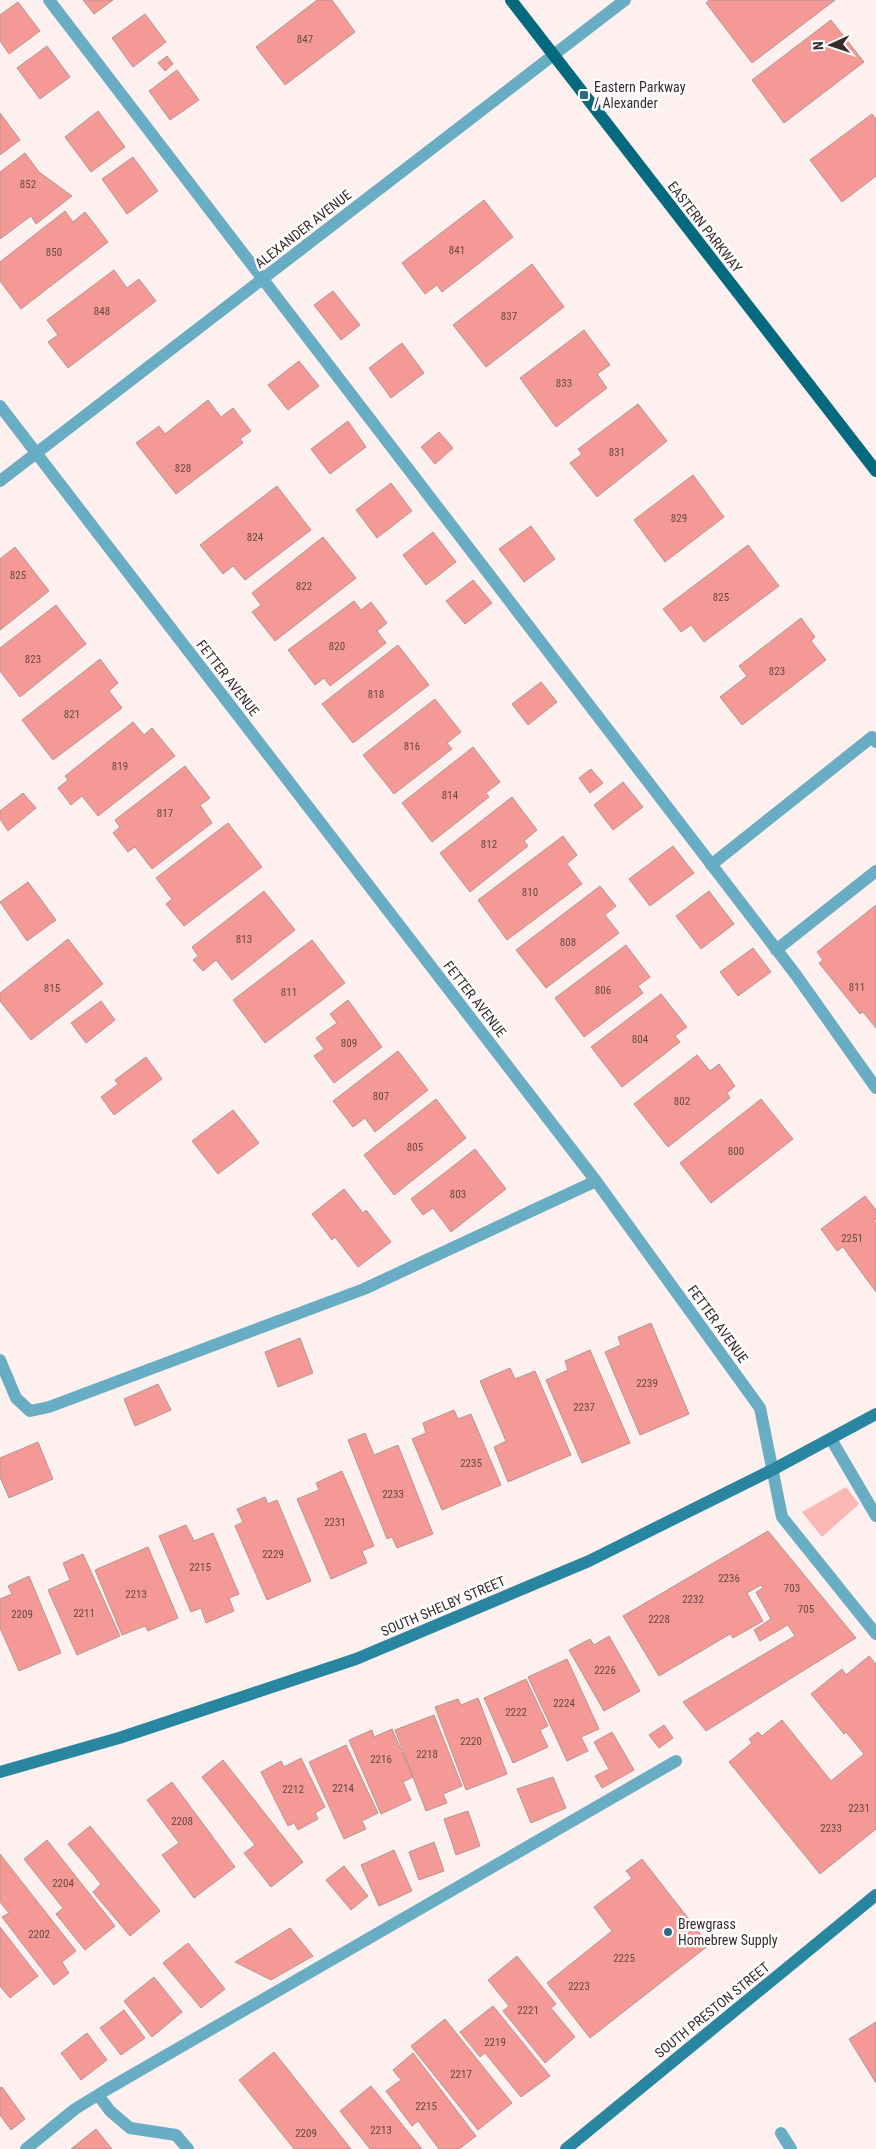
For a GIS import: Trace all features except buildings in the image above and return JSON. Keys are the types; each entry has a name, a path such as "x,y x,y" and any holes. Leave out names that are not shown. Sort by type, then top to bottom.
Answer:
{"main road":[{"name":"EASTERN PARKWAY","path":"511,0 876,472"},
{"name":"SOUTH SHELBY STREET","path":"0,1772 119,1738 356,1659 589,1561 774,1469 876,1414"},
{"name":"SOUTH PRESTON STREET","path":"566,2149 876,1895"}],"street":[{"path":"49,0 264,278 776,950 876,1088"},
{"name":"ALEXANDER AVENUE","path":"0,481 625,0"},
{"name":"FETTER AVENUE","path":"0,406 596,1181 760,1408 774,1469 782,1516 876,1634"},
{"path":"711,865 872,737 876,742"},
{"path":"776,950 876,871"},
{"path":"0,1360 16,1398 30,1411 49,1407 364,1289 596,1181"},
{"path":"831,1439 876,1516"},
{"path":"26,2149 75,2109 98,2095 676,1762"},
{"path":"98,2095 110,2111 130,2128 176,2135 188,2149"},
{"path":"781,2133 791,2149"}],"shaded area":[{"path":"846,1487 859,1504 822,1537 802,1512"}],"place":[{"name":"Eastern Parkway / Alexander","path":"584,95"},
{"name":"Brewgrass Homebrew Supply","path":"668,1932"}]}
